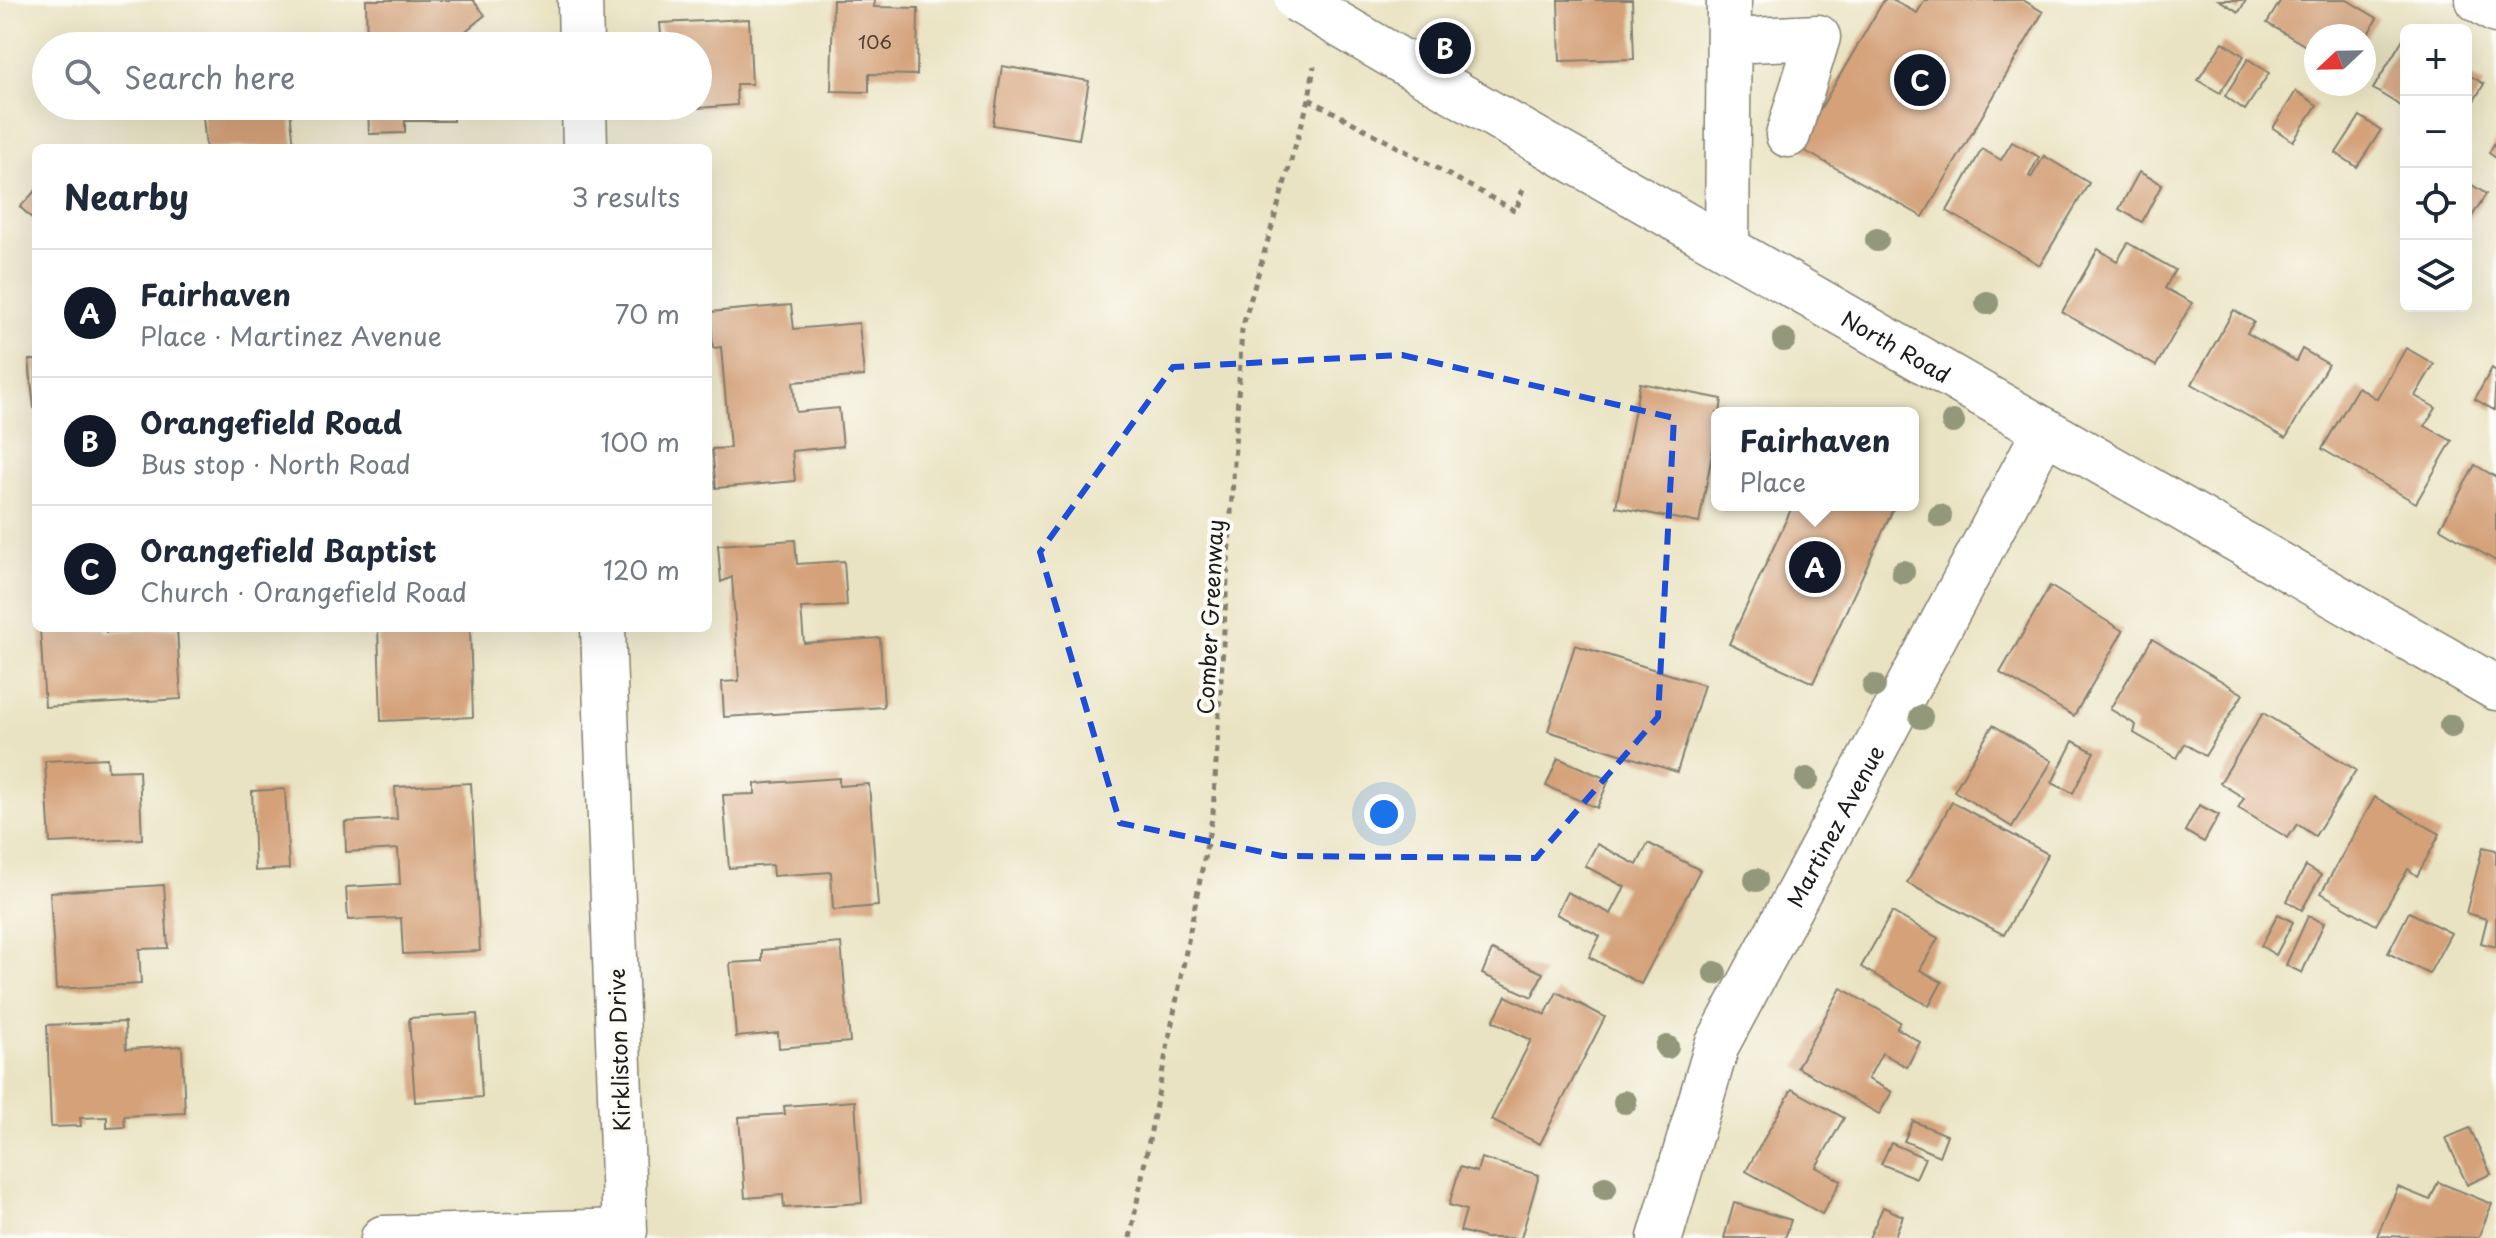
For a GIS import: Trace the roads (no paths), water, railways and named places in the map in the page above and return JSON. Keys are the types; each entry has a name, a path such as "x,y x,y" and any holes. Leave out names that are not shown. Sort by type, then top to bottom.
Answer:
{"street":[{"path":"580,0 581,32"},
{"name":"North Road","path":"1297,0 2496,688"},
{"path":"2478,0 2496,11"},
{"path":"1727,248 1729,20 1818,37 1788,135"},
{"path":"584,120 585,144"},
{"name":"Martinez Avenue","path":"1660,1238 1717,1045 2045,430"},
{"name":"Kirkliston Drive","path":"383,1238 625,1231 603,632"}],"place":[{"name":"Orangefield Road","path":"1445,48"},
{"name":"Orangefield Baptist","path":"1920,80"},
{"name":"Fairhaven","path":"1815,567"}]}
